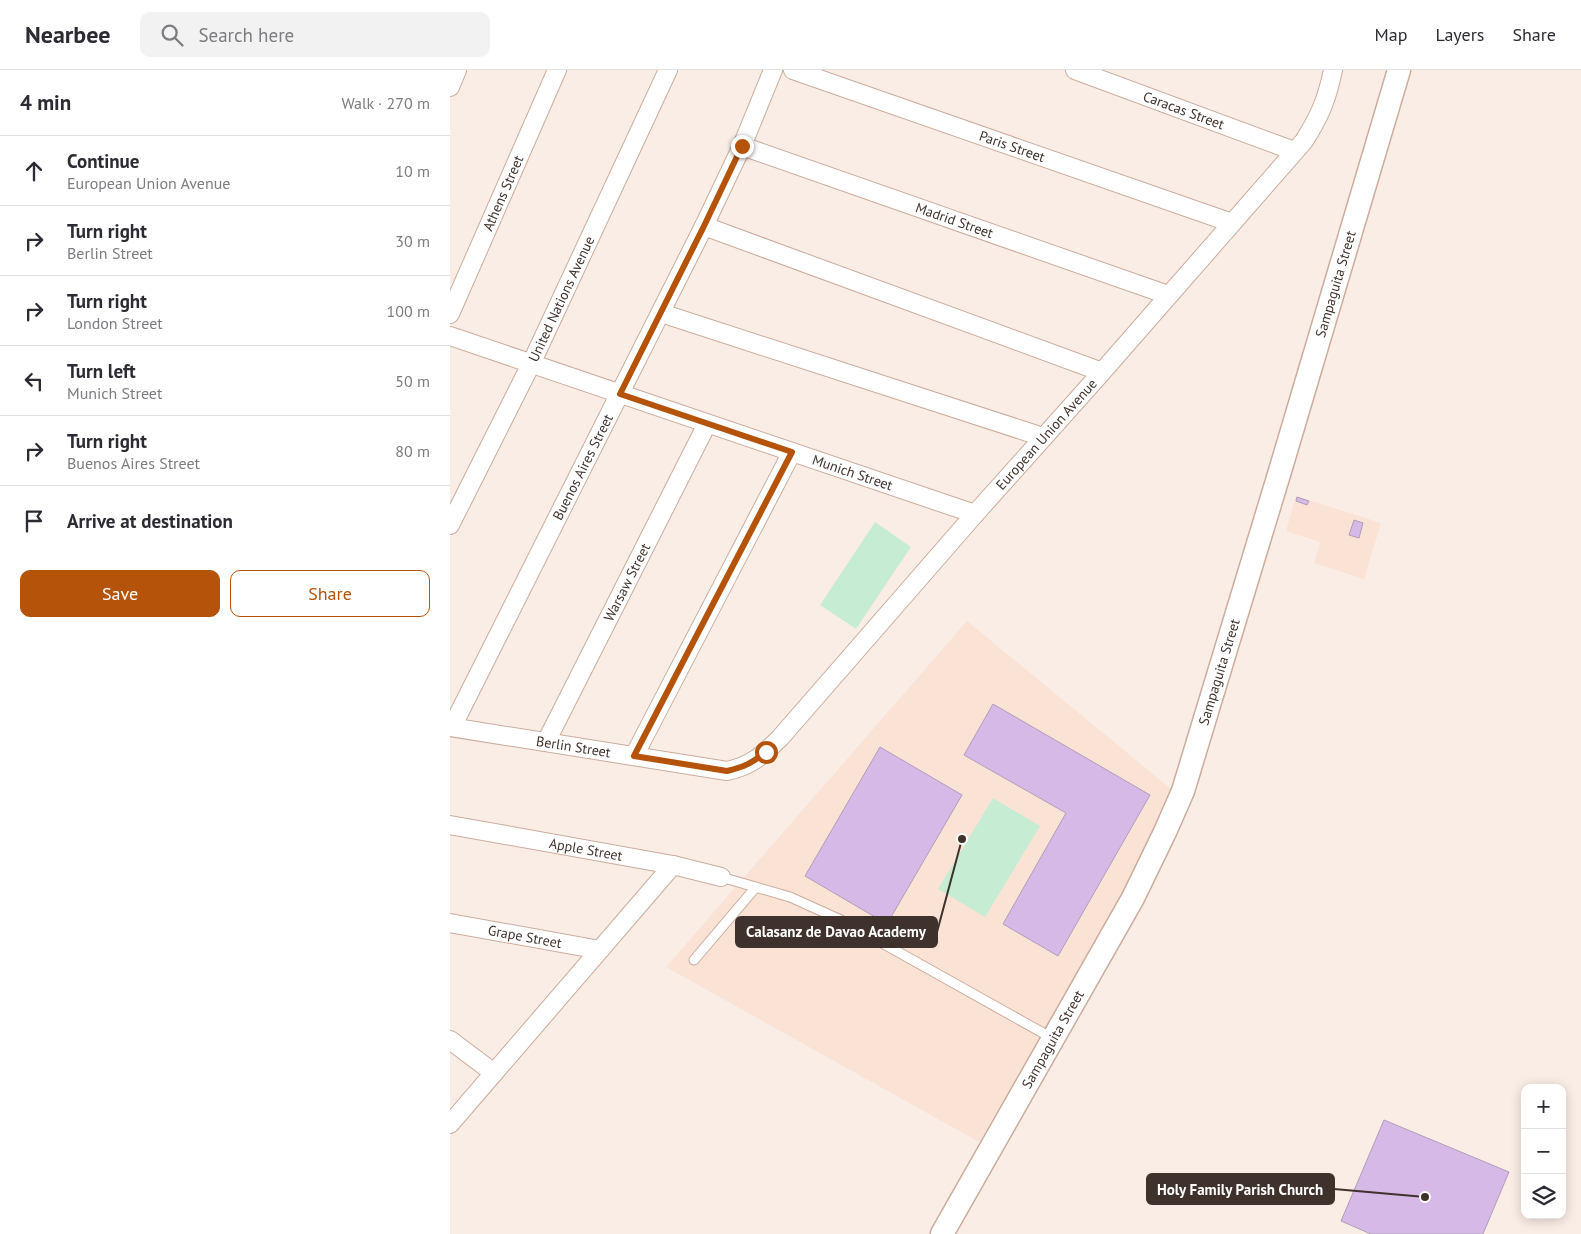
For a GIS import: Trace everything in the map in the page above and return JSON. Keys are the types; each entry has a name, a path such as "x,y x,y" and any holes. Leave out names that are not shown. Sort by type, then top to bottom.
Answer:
{"street":[{"path":"450,87 457,70"},
{"name":"Athens Street","path":"450,314 556,70"},
{"name":"United Nations Avenue","path":"450,526 531,364 668,70"},
{"name":"Buenos Aires Street","path":"451,727 704,226 742,146 773,70"},
{"name":"Paris Street","path":"793,70 1232,223"},
{"name":"Caracas Street","path":"1075,70 1294,151"},
{"name":"European Union Avenue","path":"727,771 752,763 780,738 974,514 1102,372 1304,141 1316,122 1327,97 1333,70"},
{"name":"Sampaguita Street","path":"942,1234 1132,898 1183,791 1399,70"},
{"name":"Madrid Street","path":"742,146 1168,295"},
{"path":"704,226 1102,372"},
{"path":"660,313 1043,437"},
{"name":"Munich Street","path":"450,336 974,514"},
{"name":"Warsaw Street","path":"546,742 707,424"},
{"path":"634,756 792,452"},
{"name":"Berlin Street","path":"451,727 727,771"},
{"name":"Apple Street","path":"450,825 673,865 720,877"},
{"path":"450,1124 673,865"},
{"name":"Grape Street","path":"450,923 600,950"},
{"path":"450,1040 494,1073"}],"lane":[{"path":"720,877 790,897 841,920 1053,1038"},
{"path":"694,960 756,887"}],"shaded area":[{"path":"1296,496 1381,523 1364,579 1314,563 1320,542 1286,531"},
{"path":"967,621 1171,789 1125,890 979,1142 666,967"}],"green space":[{"path":"875,522 911,547 856,629 820,605"},
{"path":"993,798 1040,826 985,917 938,889"}],"building":[{"path":"1297,497 1309,501 1307,505 1296,501"},
{"path":"1354,520 1363,523 1359,538 1349,535"},
{"path":"993,704 1150,795 1058,956 1003,924 1066,813 964,755"},
{"path":"880,747 962,795 887,924 805,876"},
{"path":"1384,1120 1509,1172 1483,1234 1371,1234 1341,1221"}],"place":[{"name":"Calasanz de Davao Academy","path":"962,839"},
{"name":"Holy Family Parish Church","path":"1425,1197"}],"route":[{"path":"742,146 620,394 792,452 634,756 727,771 752,763 766,752"}]}
